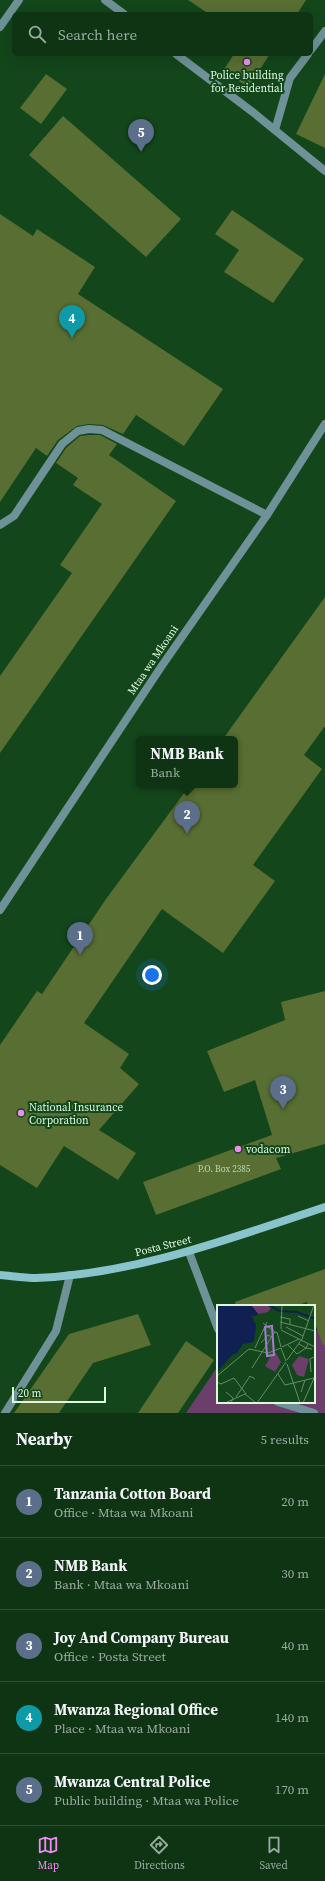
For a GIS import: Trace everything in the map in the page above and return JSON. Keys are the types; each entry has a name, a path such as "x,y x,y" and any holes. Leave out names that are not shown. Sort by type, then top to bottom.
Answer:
{"main road":[{"name":"Posta Street","path":"0,1274 35,1278 107,1271 188,1252 325,1207"}],"street":[{"path":"0,27 19,0"},
{"path":"105,0 121,12"},
{"path":"313,47 325,32"},
{"path":"179,56 275,130 325,171"},
{"path":"275,130 290,78 306,56"},
{"name":"Mtaa wa Mkoani","path":"0,910 161,667 267,515 325,424"},
{"path":"0,525 14,516 62,444 78,431 89,429 102,430 267,515"},
{"path":"188,1252 217,1326"},
{"path":"5,1413 56,1331 70,1275"},
{"path":"281,1403 314,1413"}],"shaded area":[{"path":"325,1328 325,1413 186,1413 217,1367 217,1403 315,1403 315,1331"}],"building":[{"path":"188,0 306,0 298,12 206,12"},
{"name":"Police building for Residential","path":"233,56 269,56 248,87 223,71"},
{"path":"46,74 67,89 41,124 20,108"},
{"path":"325,74 325,148 296,134"},
{"path":"63,116 181,219 146,257 29,155"},
{"path":"232,210 304,259 273,303 224,272 239,250 215,234"},
{"path":"0,214 33,236 37,229 95,267 78,294 223,389 184,446 136,415 123,434 103,425 89,424 77,426 58,440 47,456 36,448 0,502"},
{"path":"100,435 117,444 109,455 176,501 0,753 0,676 72,573 60,565 102,504 73,485 78,478 56,463 66,448 80,436"},
{"path":"325,597 325,726 304,755 322,769 253,865 275,881 223,953 162,909 84,1023 129,1054 120,1068 139,1084 99,1130 136,1153 118,1180 64,1146 37,1188 0,1165 0,1045 37,991 42,994 106,899 188,788 238,788 238,736 225,736"},
{"path":"325,991 325,1144 276,1158 281,1169 156,1215 143,1182 272,1135 255,1080 224,1092 207,1051 285,1020 281,1002"},
{"path":"325,1269 325,1345 323,1345 315,1324 315,1305 308,1305 307,1302 299,1305 236,1305 235,1302"},
{"path":"138,1314 151,1345 93,1363 59,1413 14,1413 69,1334"},
{"path":"186,1341 214,1360 178,1413 138,1413"}],"place":[{"name":"Police building for Residential","path":"247,62"},
{"name":"Mwanza Central Police","path":"141,152"},
{"name":"Mwanza Regional Office","path":"72,338"},
{"name":"NMB Bank","path":"187,834"},
{"name":"Tanzania Cotton Board","path":"80,955"},
{"name":"Joy And Company Bureau","path":"283,1109"},
{"name":"National Insurance Corporation","path":"21,1113"},
{"name":"vodacom","path":"238,1149"}]}
